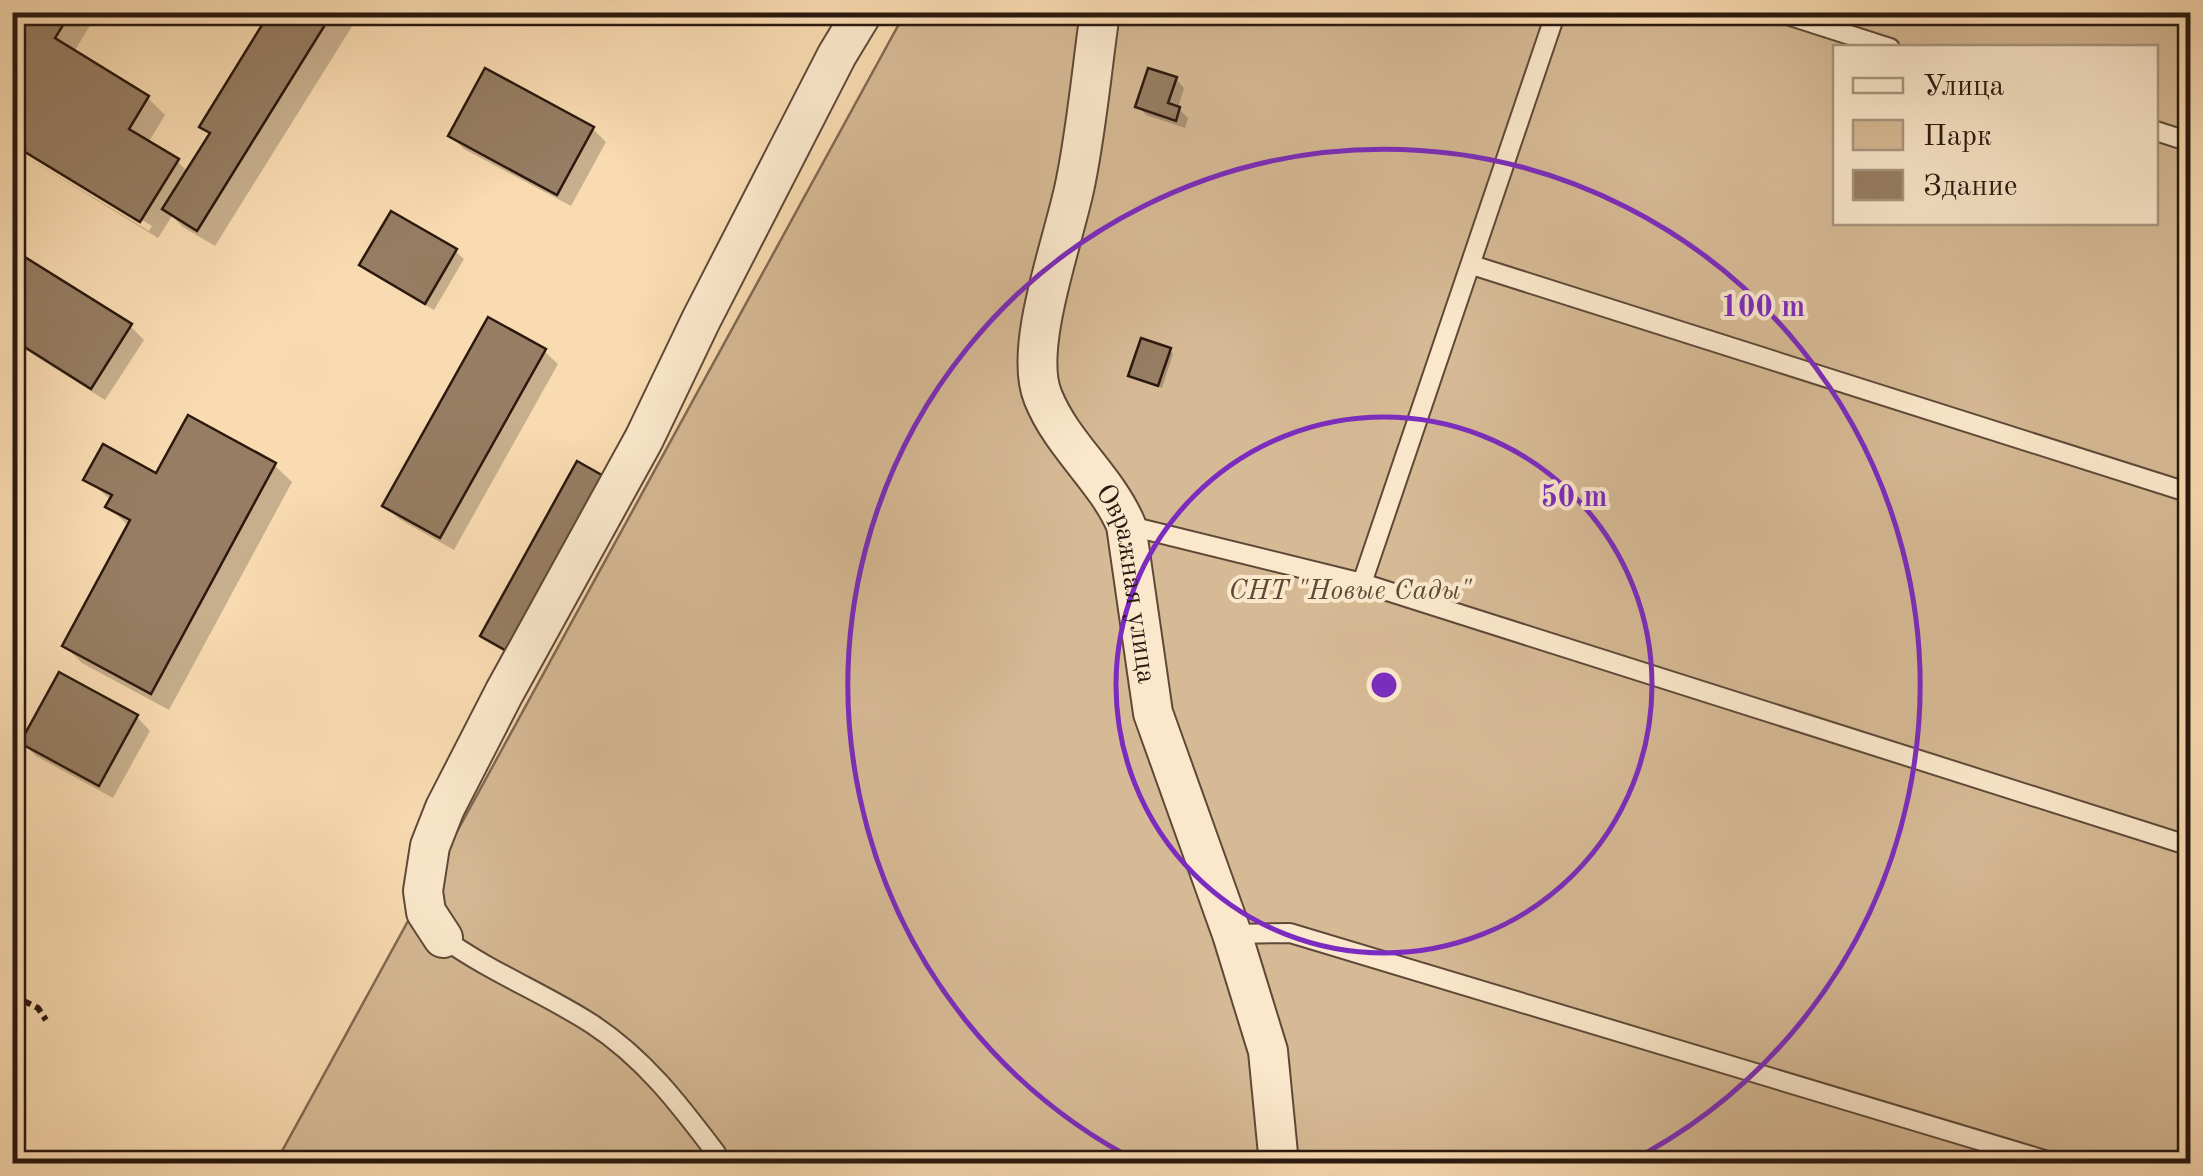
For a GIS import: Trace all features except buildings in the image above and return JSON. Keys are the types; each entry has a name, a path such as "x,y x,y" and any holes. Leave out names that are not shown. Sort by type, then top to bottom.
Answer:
{"street":[{"path":"443,938 426,912 423,891 430,846 446,808 504,692 644,440 700,320 862,12"},
{"name":"Овражная улица","path":"1100,12 1078,173 1068,225 1045,304 1038,370 1041,394 1056,423 1118,506 1126,525 1152,713 1232,934 1268,1051 1278,1164"}],"lane":[{"path":"1362,583 1556,12"},
{"path":"1778,12 1881,45"},
{"path":"2158,132 2190,142"},
{"path":"1472,265 2190,493"},
{"path":"1126,525 1362,583 2190,846"},
{"path":"1232,934 1290,933 2058,1164"},
{"path":"443,938 485,966 593,1025 659,1079 716,1152 714,1164"}],"path":[{"path":"12,995 38,1008 46,1020"}],"green space":[{"name":"СНТ \"Новые Сады\"","path":"905,13 2190,13 2190,1163 275,1164"}]}
